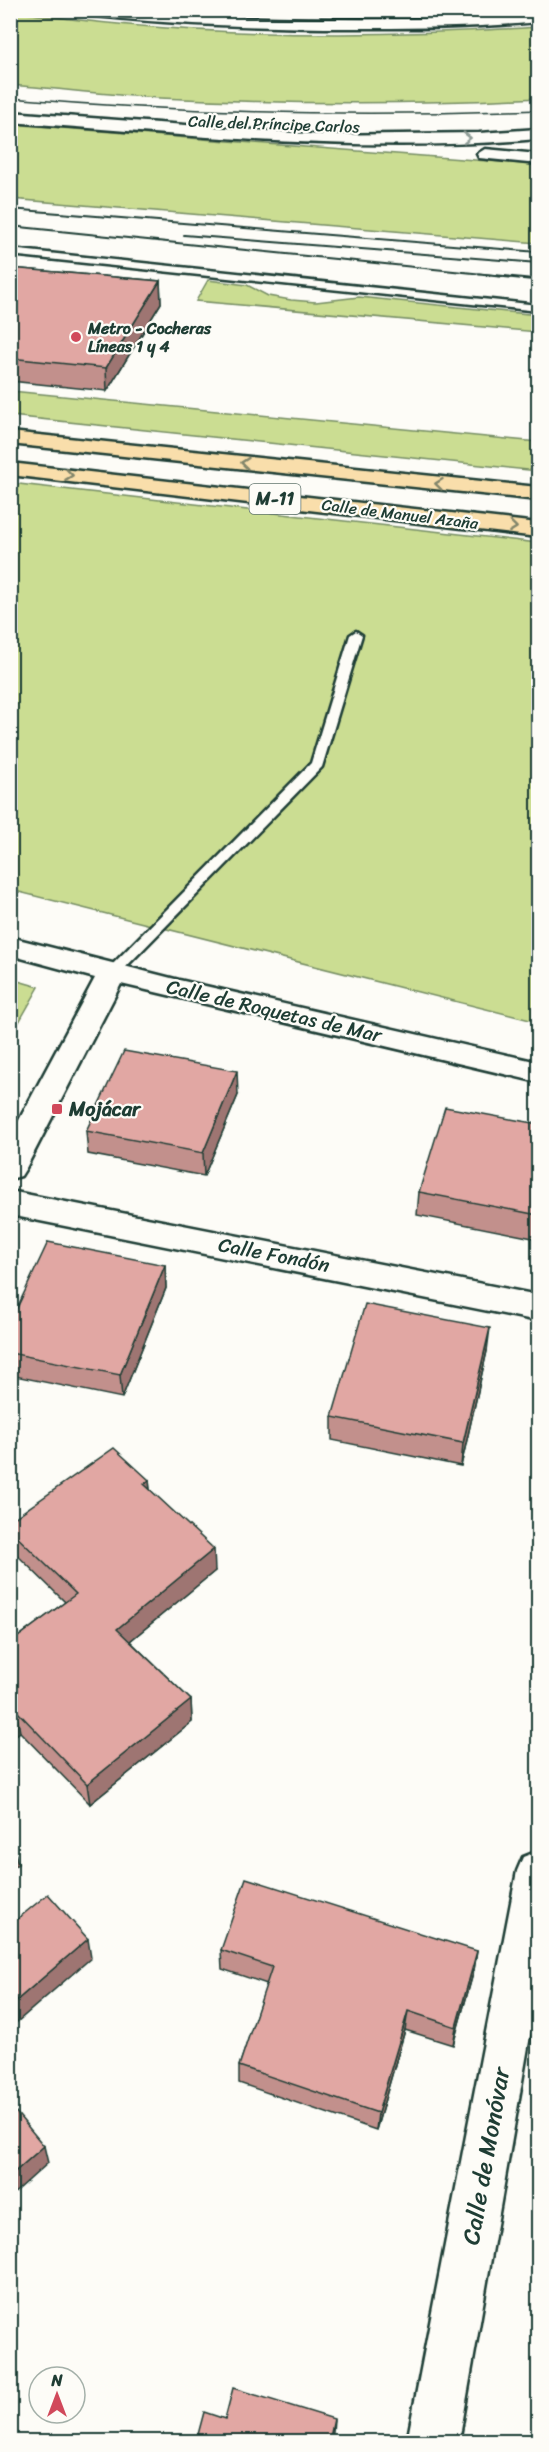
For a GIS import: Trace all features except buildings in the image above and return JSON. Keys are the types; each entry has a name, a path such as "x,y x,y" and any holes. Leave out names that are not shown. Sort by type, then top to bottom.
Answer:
{"highway":[{"name":"Calle de Manuel Azaña","path":"10,438 538,494"},
{"name":"Calle de Manuel Azaña","path":"10,469 538,530"}],"street":[{"path":"79,10 190,20 262,17 389,24 538,18"},
{"name":"Calle del Príncipe Carlos","path":"10,109 101,117 319,126 422,127 538,122"},
{"name":"Calle del Príncipe Carlos","path":"10,117 538,159"},
{"name":"Calle del Príncipe Carlos","path":"321,140 479,138 538,134"},
{"name":"Calle de Roquetas de Mar","path":"10,946 112,973 538,1072"},
{"path":"10,1168 112,973"},
{"name":"Calle Fondón","path":"10,1203 538,1308"},
{"name":"Calle de Monóvar","path":"433,2442 538,1871"}],"lane":[{"path":"10,252 538,308"},
{"path":"112,973 317,764 356,635"}],"green space":[{"path":"11,11 76,20 208,31 340,34 538,27 538,98 397,103 255,102 141,97 11,85"},
{"path":"10,124 538,165 538,243 11,199"},
{"path":"208,280 247,285 268,296 291,300 316,302 359,297 538,315 538,332 196,301"},
{"path":"11,391 538,442 538,471 11,416"},
{"path":"10,483 538,543 538,1022 11,890"},
{"path":"10,979 39,987 11,1036"}],"tram line":[{"path":"10,98 142,107 274,112 406,113 538,110"}],"railway":[{"path":"10,209 538,252"},
{"path":"10,226 493,275"},
{"path":"184,235 538,263"},
{"path":"479,274 538,280"}],"place":[{"name":"Metro - Cocheras Líneas 1 y 4","path":"76,337"},
{"name":"Mojácar","path":"57,1109"}]}
